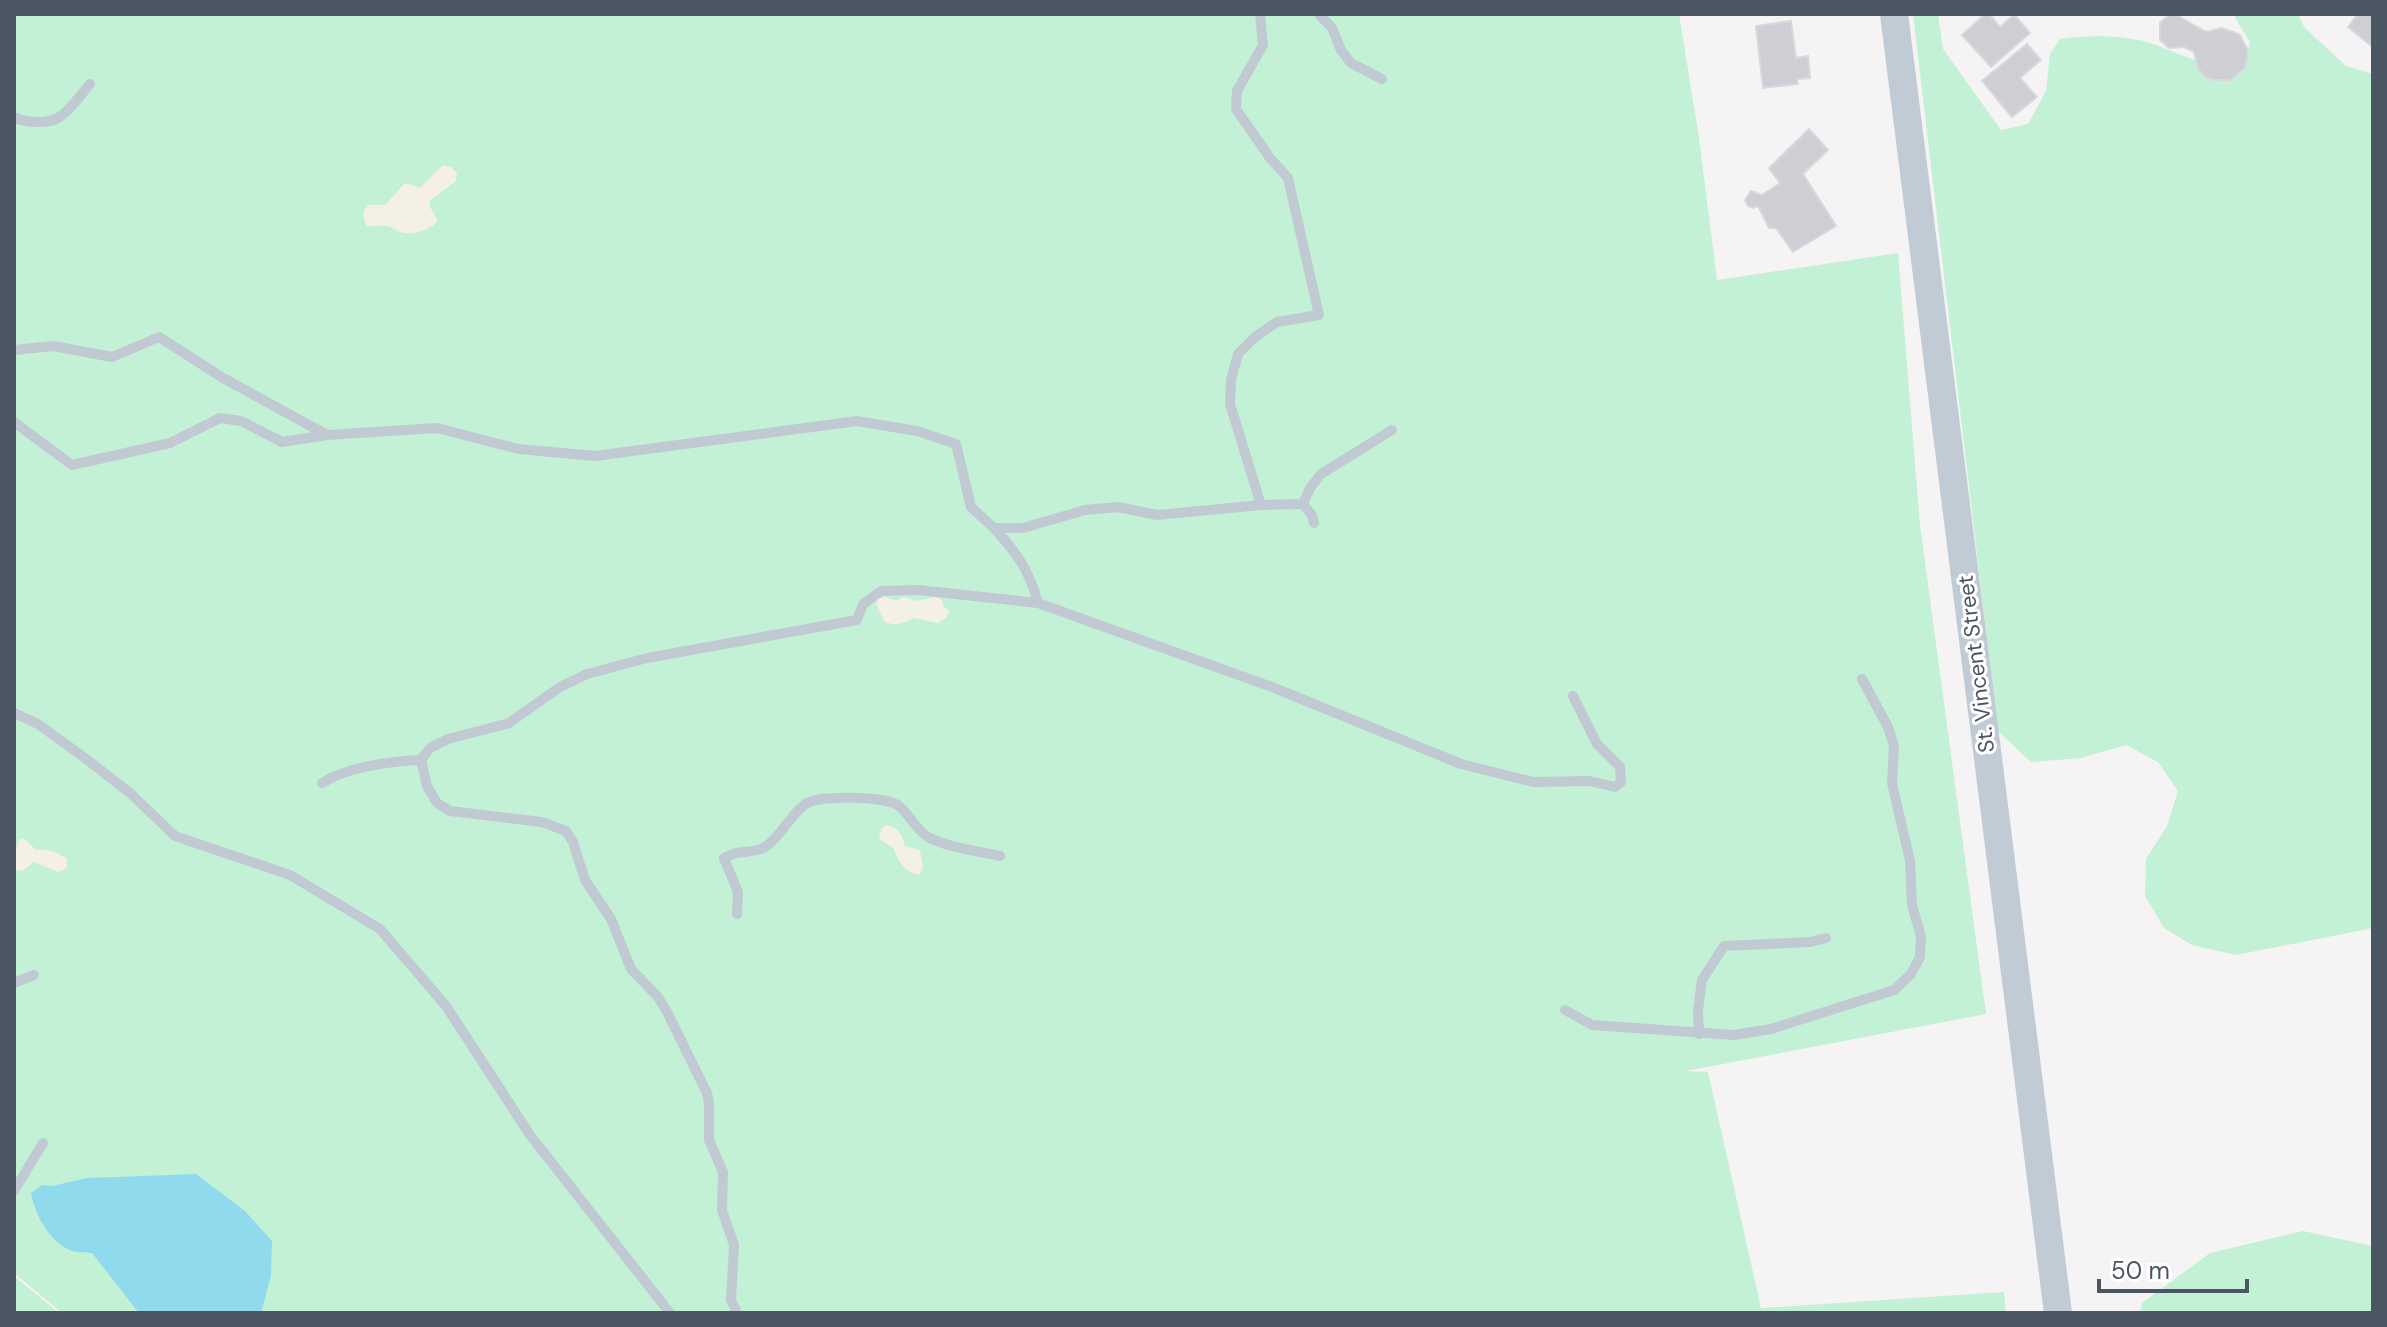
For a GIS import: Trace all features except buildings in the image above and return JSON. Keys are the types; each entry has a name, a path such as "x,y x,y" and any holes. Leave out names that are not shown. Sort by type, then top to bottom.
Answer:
{"street":[{"name":"St. Vincent Street","path":"1894,14 2058,1313"}],"lane":[{"path":"1260,14 1263,45 1237,91 1236,109 1288,178 1319,315 1277,322 1238,354 1231,380 1230,404 1261,505"},
{"path":"1319,14 1332,28 1341,50 1351,63 1382,79"},
{"path":"14,117 41,122 58,118 90,84"},
{"path":"14,350 53,346 112,357 159,337 223,378 327,435"},
{"path":"14,422 72,465 170,443 220,418 241,421 282,442 327,435 437,428 518,449 595,456 857,421 917,431 956,444 971,507 1016,552 1031,577 1038,603"},
{"path":"1303,504 1321,474 1392,430"},
{"path":"994,528 1023,528 1085,510 1118,507 1157,515 1303,504"},
{"path":"1303,504 1314,523"},
{"path":"737,1313 731,1300 734,1245 722,1210 723,1172 709,1140 707,1093 667,1012 658,997 631,969 611,919 590,893 573,842 566,831 542,822 450,811 437,803 421,771 421,760 430,748 448,739 509,723 560,687 587,674 647,658 857,620 863,604 881,591 918,590 1038,603 1272,687 1461,764 1534,782 1589,781 1615,787 1621,782 1620,767 1597,744 1573,696"},
{"path":"1565,1010 1592,1025 1734,1035 1771,1029 1894,990 1911,974 1920,957 1921,937 1912,905 1910,861 1892,783 1894,746 1888,727 1862,679"},
{"path":"14,713 38,724 89,761 130,793 175,836 290,875 380,929 446,1006 530,1135 670,1313"},
{"path":"322,783 333,776 384,762 421,760"},
{"path":"737,914 738,892 724,858 734,851 760,850 777,839 795,814 809,802 829,798 874,799 897,804 928,837 1000,856"},
{"path":"1699,1034 1702,980 1724,946 1810,942 1826,938"},
{"path":"14,983 34,975"},
{"path":"14,1191 43,1143"}],"green space":[{"path":"14,14 1679,14 1717,280 1898,253 1920,525 1986,1014 1686,1071 1708,1072 1761,1308 2004,1292 2006,1313 62,1313 14,1273"},
{"path":"1913,14 1938,14 1943,49 2001,130 2028,124 2046,91 2050,54 2060,39 2092,36 2126,38 2207,63 2233,63 2246,59 2250,42 2235,18 2236,14 2298,14 2304,27 2346,66 2373,74 2373,928 2236,955 2192,945 2164,928 2145,896 2146,859 2167,826 2178,791 2158,762 2126,745 2081,758 2031,762 1998,731"},
{"path":"2303,1231 2373,1246 2373,1313 2140,1313 2142,1303 2210,1253"},
{"path":"14,1276 59,1313 14,1313"}],"sand":[{"path":"443,165 457,173 456,181 430,200 430,207 438,221 434,225 408,233 390,227 366,225 363,213 368,205 385,205 405,183 420,188"},
{"path":"885,597 897,601 903,597 917,601 935,597 942,600 944,607 950,611 938,623 913,618 899,624 889,623 885,622 876,604 878,599"},
{"path":"886,825 899,832 905,846 920,850 923,868 919,875 906,869 893,848 879,839 881,829"},
{"path":"20,839 25,839 36,850 64,857 67,868 58,872 34,862 22,871 14,870 14,852"}],"water":[{"path":"196,1174 245,1211 272,1241 271,1276 261,1313 139,1313 92,1253 72,1251 50,1235 40,1219 31,1193 42,1185 52,1186 87,1178"}]}
